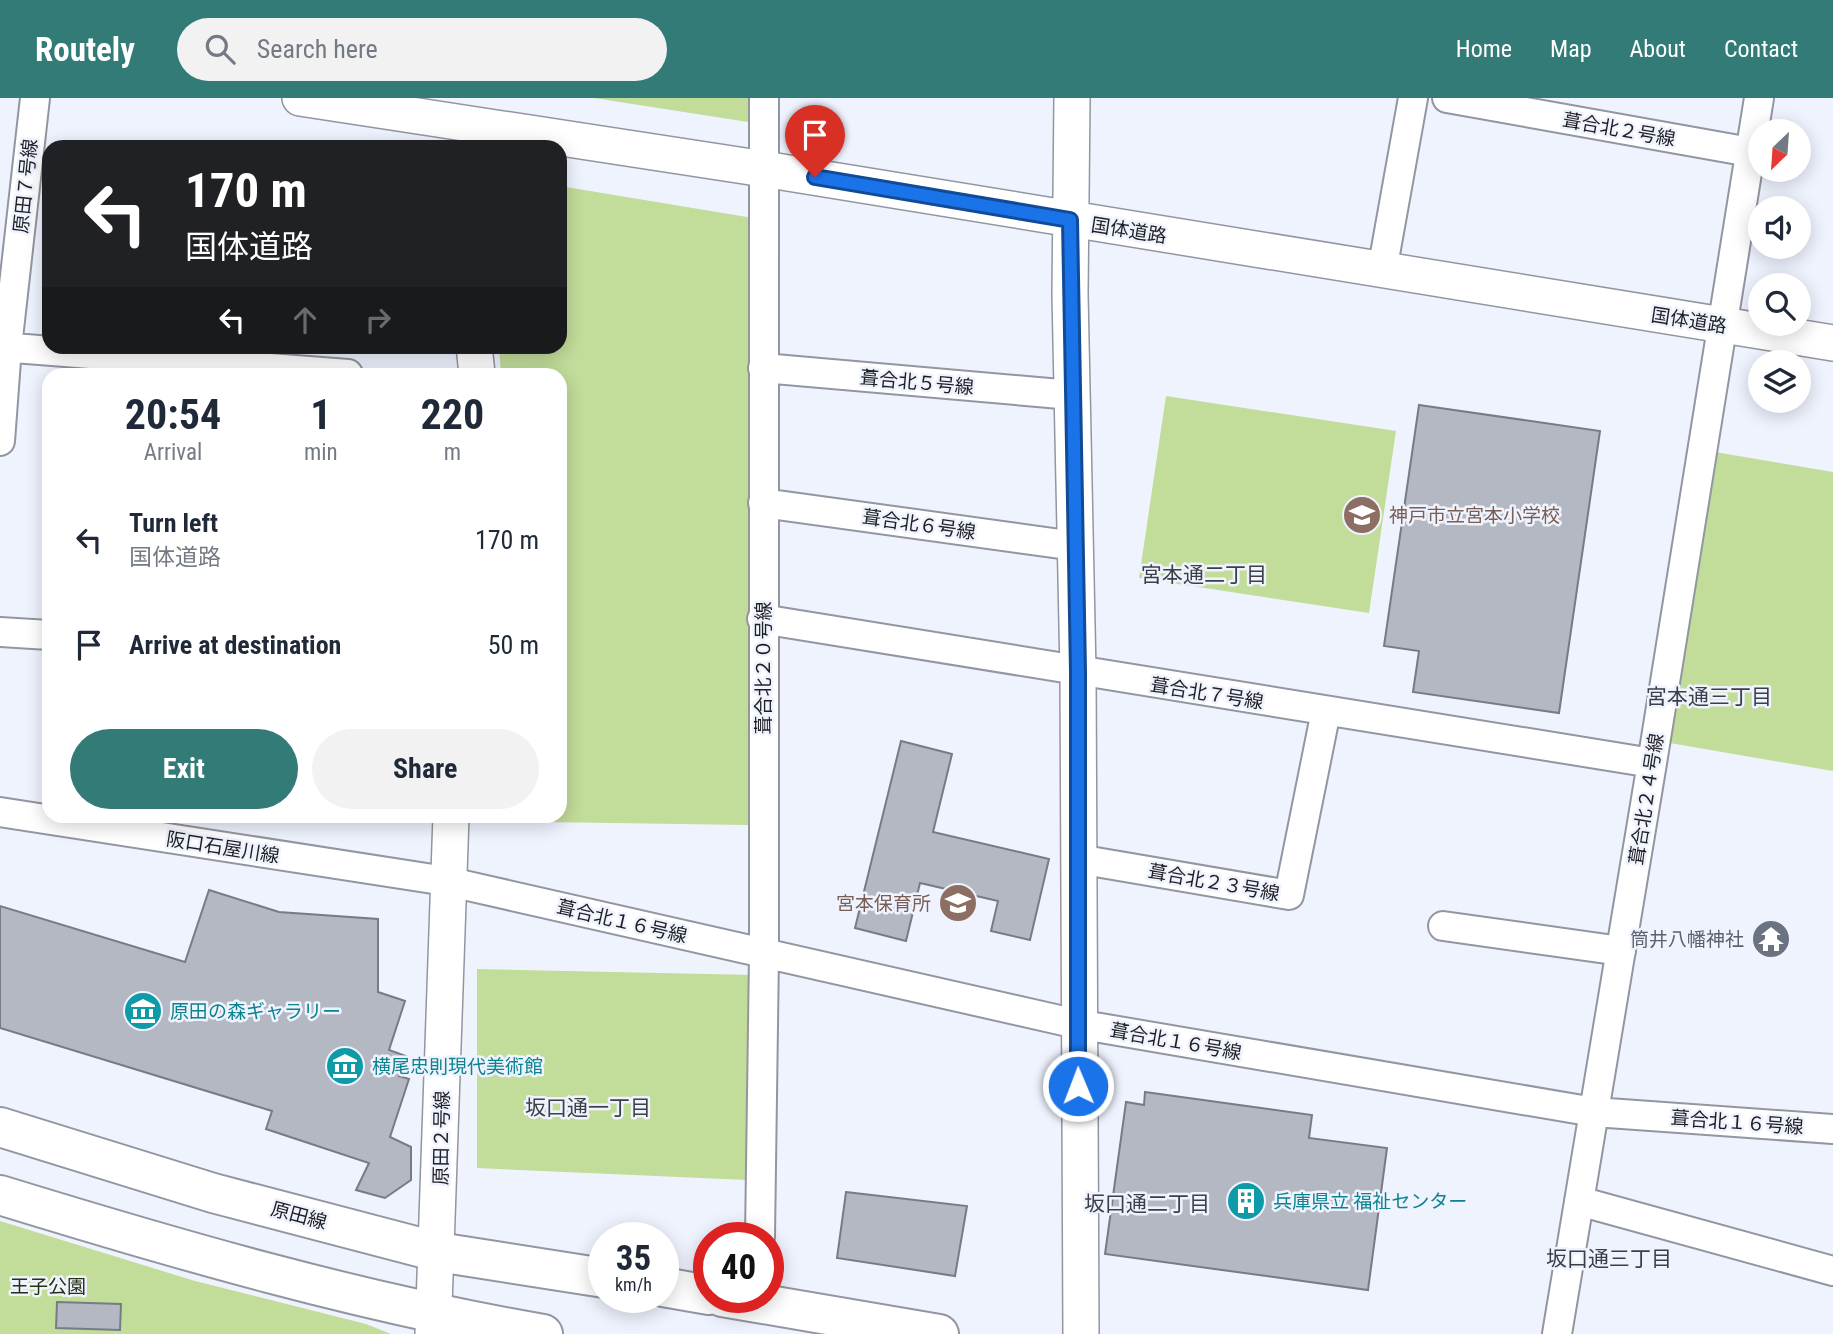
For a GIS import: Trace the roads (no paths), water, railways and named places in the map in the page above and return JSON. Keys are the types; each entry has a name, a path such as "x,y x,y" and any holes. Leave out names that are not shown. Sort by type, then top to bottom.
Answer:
{"main road":[{"name":"原田線","path":"0,1127 213,1193 438,1252 588,1275"},
{"path":"0,1195 433,1325 543,1334"},
{"path":"784,1305 939,1334"}],"street":[{"name":"原田７号線","path":"0,441 3,347 35,98"},
{"name":"国体道路","path":"300,98 764,169 1833,343"},
{"name":"葺合北２０号線","path":"760,1222 764,954 764,98"},
{"path":"1072,98 1070,220 1078,672 1077,1024 1081,1334"},
{"path":"1382,271 1413,98"},
{"name":"葺合北２号線","path":"1447,98 1748,152"},
{"name":"葺合北２４号線","path":"1756,119 1759,98"},
{"name":"葺合北２４号線","path":"1556,1334 1652,763 1748,164"},
{"path":"3,347 42,351"},
{"path":"71,354 206,368"},
{"name":"葺合北５号線","path":"763,368 1072,395"},
{"name":"葺合北６号線","path":"763,503 1075,546"},
{"name":"葺合北７号線","path":"762,619 1652,763"},
{"path":"0,632 42,635"},
{"name":"葺合北２３号線","path":"1078,859 1289,895 1326,711"},
{"name":"阪口石屋川線","path":"0,812 42,816"},
{"name":"阪口石屋川線","path":"120,823 175,828 446,881"},
{"name":"原田２号線","path":"433,1325 438,1252 446,881 450,823"},
{"name":"葺合北１６号線","path":"446,881 1077,1024 1594,1112 1833,1129"},
{"path":"1443,926 1621,951"},
{"path":"1579,1201 1833,1271"}],"place":[{"name":"神戸市立宮本小学校","path":"1362,515"},
{"name":"宮本保育所","path":"958,903"},
{"name":"筒井八幡神社","path":"1771,939"},
{"name":"原田の森ギャラリー","path":"143,1011"},
{"name":"横尾忠則現代美術館","path":"345,1066"},
{"name":"兵庫県立 福祉センター","path":"1246,1201"}],"district":[{"name":"宮本通二丁目","path":"1204,575"},
{"name":"宮本通三丁目","path":"1709,697"},
{"name":"坂口通一丁目","path":"588,1108"},
{"name":"坂口通二丁目","path":"1147,1204"},
{"name":"坂口通三丁目","path":"1609,1259"}],"park label":[{"name":"王子公園","path":"48,1286"}]}
